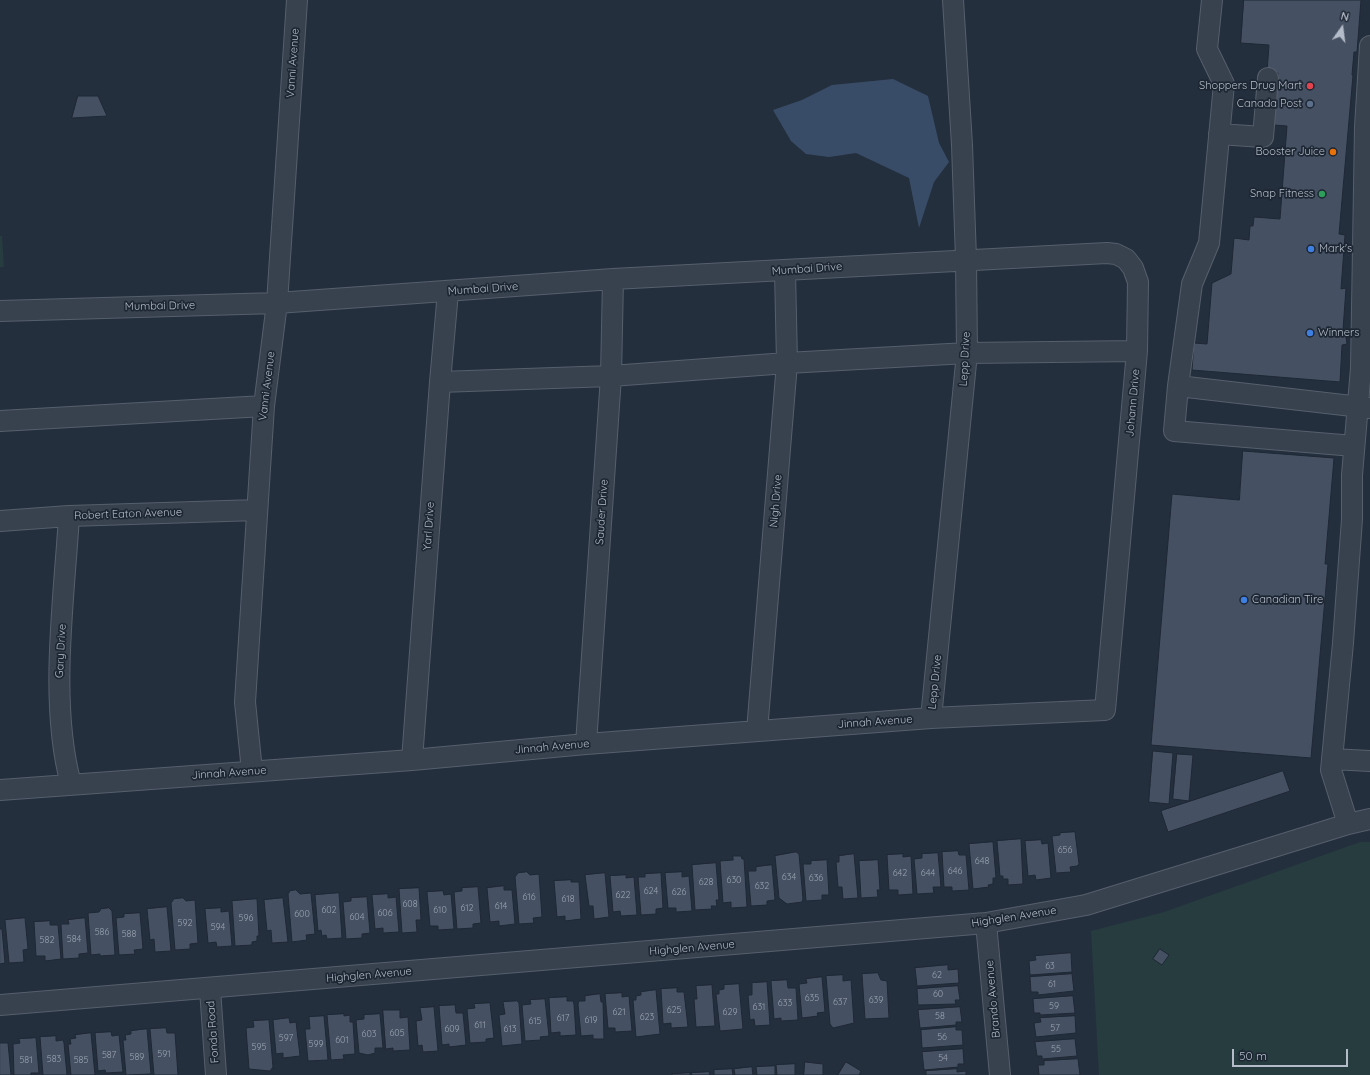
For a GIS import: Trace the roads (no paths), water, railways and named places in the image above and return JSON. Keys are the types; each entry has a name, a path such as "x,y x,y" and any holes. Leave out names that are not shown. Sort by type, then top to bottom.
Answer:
{"street":[{"name":"Vanni Avenue","path":"252,771 245,702 264,406 277,303 297,0"},
{"name":"Lepp Drive","path":"931,718 967,353 966,259 962,145 953,0"},
{"path":"1212,0 1207,49 1224,84 1209,243 1192,284 1178,386 1174,431 1354,446"},
{"path":"1348,824 1331,770 1352,519 1352,475 1354,446 1363,408 1361,368 1363,285 1362,244 1368,190 1365,127 1370,46"},
{"path":"1219,134 1263,137 1268,78"},
{"name":"Johann Drive","path":"966,259 1107,252 1121,256 1132,266 1138,282 1137,351 1105,710"},
{"name":"Mumbai Drive","path":"0,311 277,303 448,292 613,279 786,271 966,259"},
{"name":"Nigh Drive","path":"757,731 787,363 786,271"},
{"name":"Sauder Drive","path":"586,744 612,376 613,279"},
{"name":"Yarl Drive","path":"412,760 448,292"},
{"path":"440,382 612,376 787,363 967,353 1137,351"},
{"path":"1178,386 1363,408"},
{"path":"0,421 264,406"},
{"name":"Robert Eaton Avenue","path":"0,521 69,516 257,510"},
{"name":"Gary Drive","path":"69,516 59,683 64,761 71,784"},
{"name":"Jinnah Avenue","path":"0,790 412,760 586,744 931,718 1105,710"},
{"path":"1332,759 1370,761"},
{"name":"Highglen Avenue","path":"0,1005 986,923 1086,905 1348,824 1370,819"},
{"name":"Brando Avenue","path":"986,923 1000,1075"},
{"name":"Fonda Road","path":"210,988 216,1075"}],"water":[{"path":"893,79 928,96 939,143 949,162 934,182 919,228 909,178 856,153 829,157 806,154 791,141 773,110 802,100 832,85"}],"place":[{"name":"Shoppers Drug Mart","path":"1310,86"},
{"name":"Canada Post","path":"1310,104"},
{"name":"Booster Juice","path":"1333,152"},
{"name":"Snap Fitness","path":"1322,194"},
{"name":"Mark's","path":"1311,249"},
{"name":"Winners","path":"1310,333"},
{"name":"Canadian Tire","path":"1244,600"}]}
